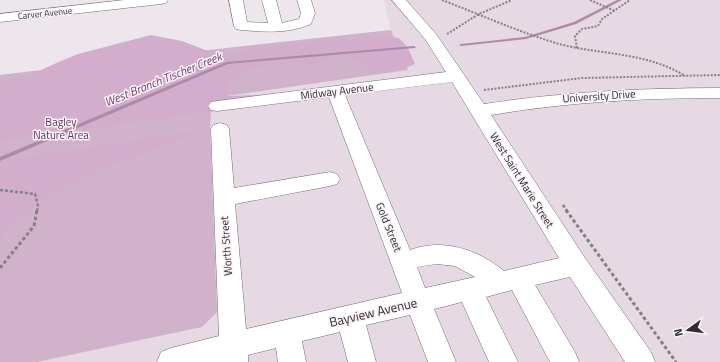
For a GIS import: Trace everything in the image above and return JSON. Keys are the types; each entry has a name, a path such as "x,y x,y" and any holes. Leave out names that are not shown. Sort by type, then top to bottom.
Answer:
{"street":[{"path":"19,16 26,0"},
{"name":"Carver Avenue","path":"0,18 161,0"},
{"path":"236,0 241,26 276,28 296,26 306,21 308,13 304,0"},
{"path":"269,0 276,28"},
{"name":"West Saint Marie Street","path":"399,0 431,37 457,76 480,101 576,265 640,362"},
{"name":"Midway Avenue","path":"217,106 457,76"},
{"name":"Gold Street","path":"334,92 442,362"},
{"name":"University Drive","path":"480,101 633,93 720,93"},
{"name":"Worth Street","path":"220,129 233,354"},
{"path":"223,198 330,179"},
{"path":"403,262 427,255 449,255 460,258 509,280 565,362"},
{"name":"Bayview Avenue","path":"172,362 233,354 287,332 576,265"},
{"path":"469,289 504,362"},
{"path":"350,317 362,362"},
{"path":"287,332 292,362"}],"path":[{"path":"442,0 546,39 577,48 653,61 675,68 685,76"},
{"path":"445,36 479,14 512,0"},
{"path":"590,0 615,11"},
{"path":"577,48 575,36 582,29 598,26 602,19 630,0"},
{"path":"480,101 582,78 720,75"},
{"path":"0,190 34,194 38,206 34,226 0,268"}],"shaded area":[{"path":"384,0 720,0 720,362 0,362 0,75 391,30"}],"green space":[{"name":"Bagley Nature Area","path":"391,30 408,70 212,98 210,127 217,312 202,327 37,362 0,362 0,75"},
{"name":"Bagley Nature Area","path":"151,35 182,41 208,51 233,53 295,43 379,36 399,38 408,48 415,64 401,70 374,71 353,59 335,54 326,60 305,66 288,59 246,70 227,84 228,96 259,95 315,89 325,95 0,142 0,81 27,77 78,54"},
{"path":"194,131 196,134 107,167 51,194 13,226 0,240 0,161"}],"waterway":[{"name":"West Branch Tischer Creek","path":"461,45 525,38 575,23 620,0"},
{"name":"West Branch Tischer Creek","path":"0,159 227,63 414,47"}]}
